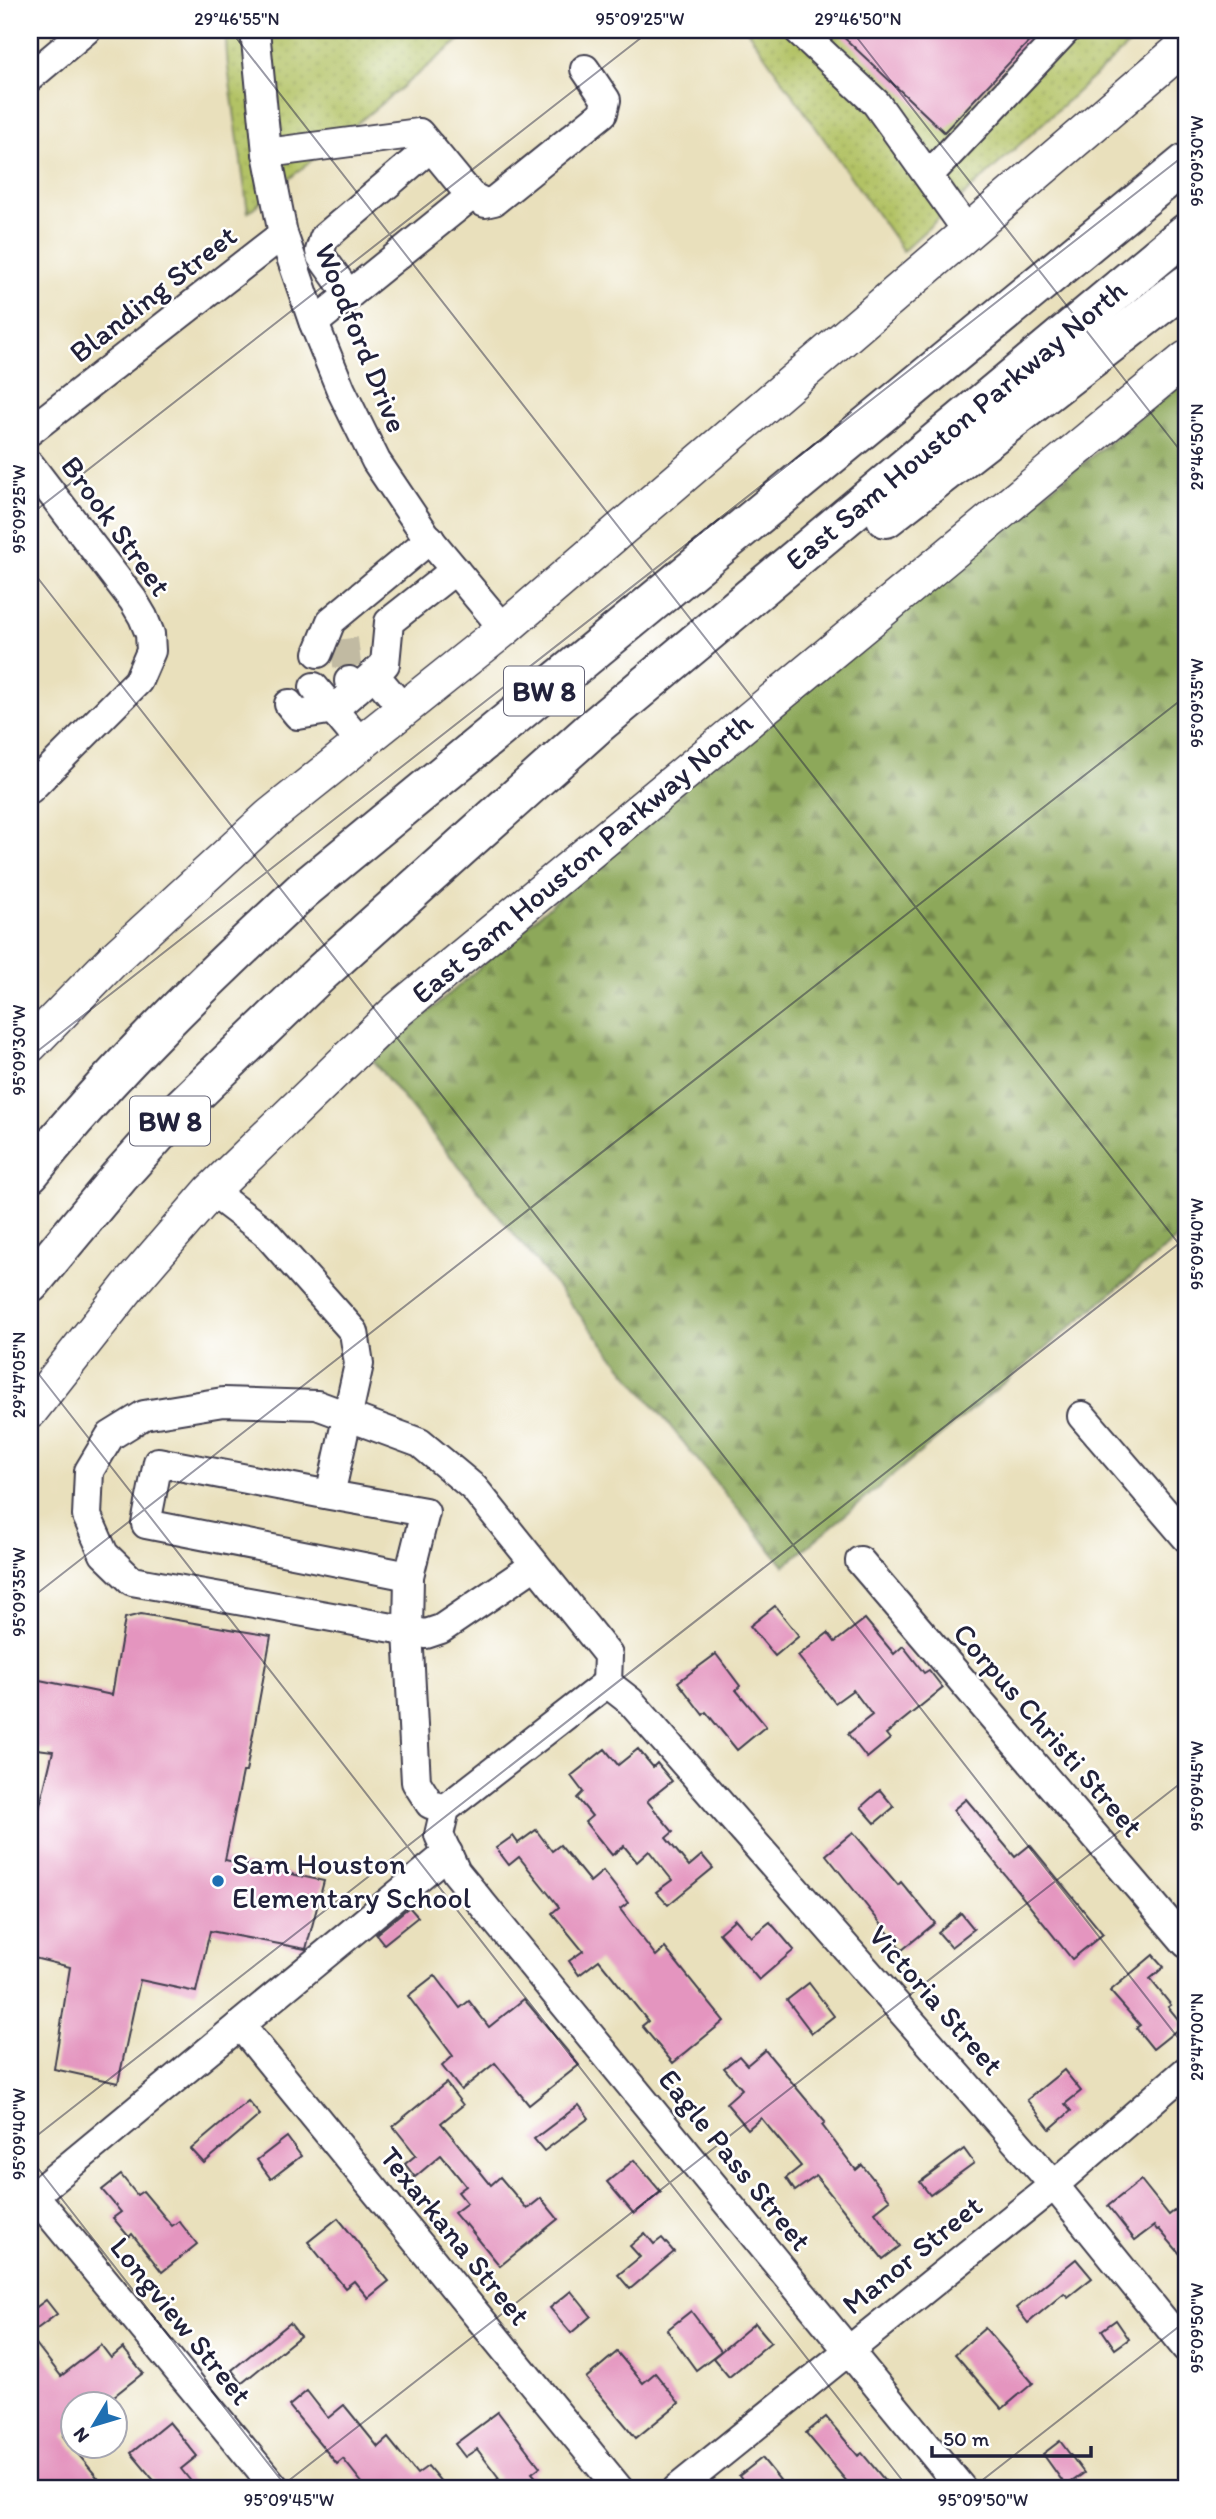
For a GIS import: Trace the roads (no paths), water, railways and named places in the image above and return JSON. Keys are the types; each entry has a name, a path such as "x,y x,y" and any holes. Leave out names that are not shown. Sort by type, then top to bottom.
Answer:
{"highway":[{"path":"1084,249 1186,149"},
{"name":"East Sam Houston Parkway North","path":"32,1170 142,1046 303,890 1186,163"},
{"name":"East Sam Houston Parkway North","path":"30,1284 119,1177 184,1106 323,971 596,726 1186,233"},
{"path":"323,971 930,482 1186,285"}],"main road":[{"name":"BW 8","path":"30,1045 114,959 270,816 504,629 1186,45"},
{"name":"East Sam Houston Parkway North","path":"30,1411 128,1287 211,1191 398,1010 1186,359"}],"street":[{"path":"30,77 86,30"},
{"name":"Woodford Drive","path":"255,30 267,153 283,234 341,390 376,461 429,539 504,629"},
{"path":"798,30 876,103 968,232"},
{"path":"929,175 1066,30"},
{"path":"267,153 419,133 471,196 485,203 494,201 603,113 606,100 585,69"},
{"path":"349,295 321,256 324,238 431,146"},
{"path":"314,323 471,196"},
{"name":"Blanding Street","path":"30,431 283,234"},
{"name":"Brook Street","path":"30,464 133,600 150,634 151,651 138,681 30,789"},
{"path":"318,653 366,592 429,539"},
{"path":"389,622 455,570"},
{"path":"289,704 298,715 334,709 360,682 385,664 389,622 366,592"},
{"path":"360,682 404,710"},
{"path":"314,687 362,743"},
{"path":"211,1191 265,1232 354,1332 359,1364 330,1495"},
{"path":"240,2025 452,1863 439,1835 446,1809 607,1683 608,1655 536,1564 474,1488 420,1443 317,1405 223,1402 144,1415 110,1436 89,1471 87,1516 104,1554 132,1581 426,1634 441,1629 536,1564"},
{"path":"1082,1416 1186,1537"},
{"path":"409,1576 146,1524 158,1462 425,1512 409,1576 408,1631 416,1783 430,1804 446,1809"},
{"name":"Corpus Christi Street","path":"860,1562 1186,1943"},
{"name":"Victoria Street","path":"607,1683 630,1700 1054,2185 1186,2348"},
{"name":"Eagle Pass Street","path":"452,1863 962,2489"},
{"name":"Longview Street","path":"240,2025 34,2195 276,2489"},
{"name":"Texarkana Street","path":"240,2025 619,2489"},
{"name":"Manor Street","path":"677,2489 847,2349 1054,2185 1186,2071"}],"tunnel":[{"path":"344,639 349,681"}],"place":[{"name":"Sam Houston Elementary School","path":"218,1881"}]}
